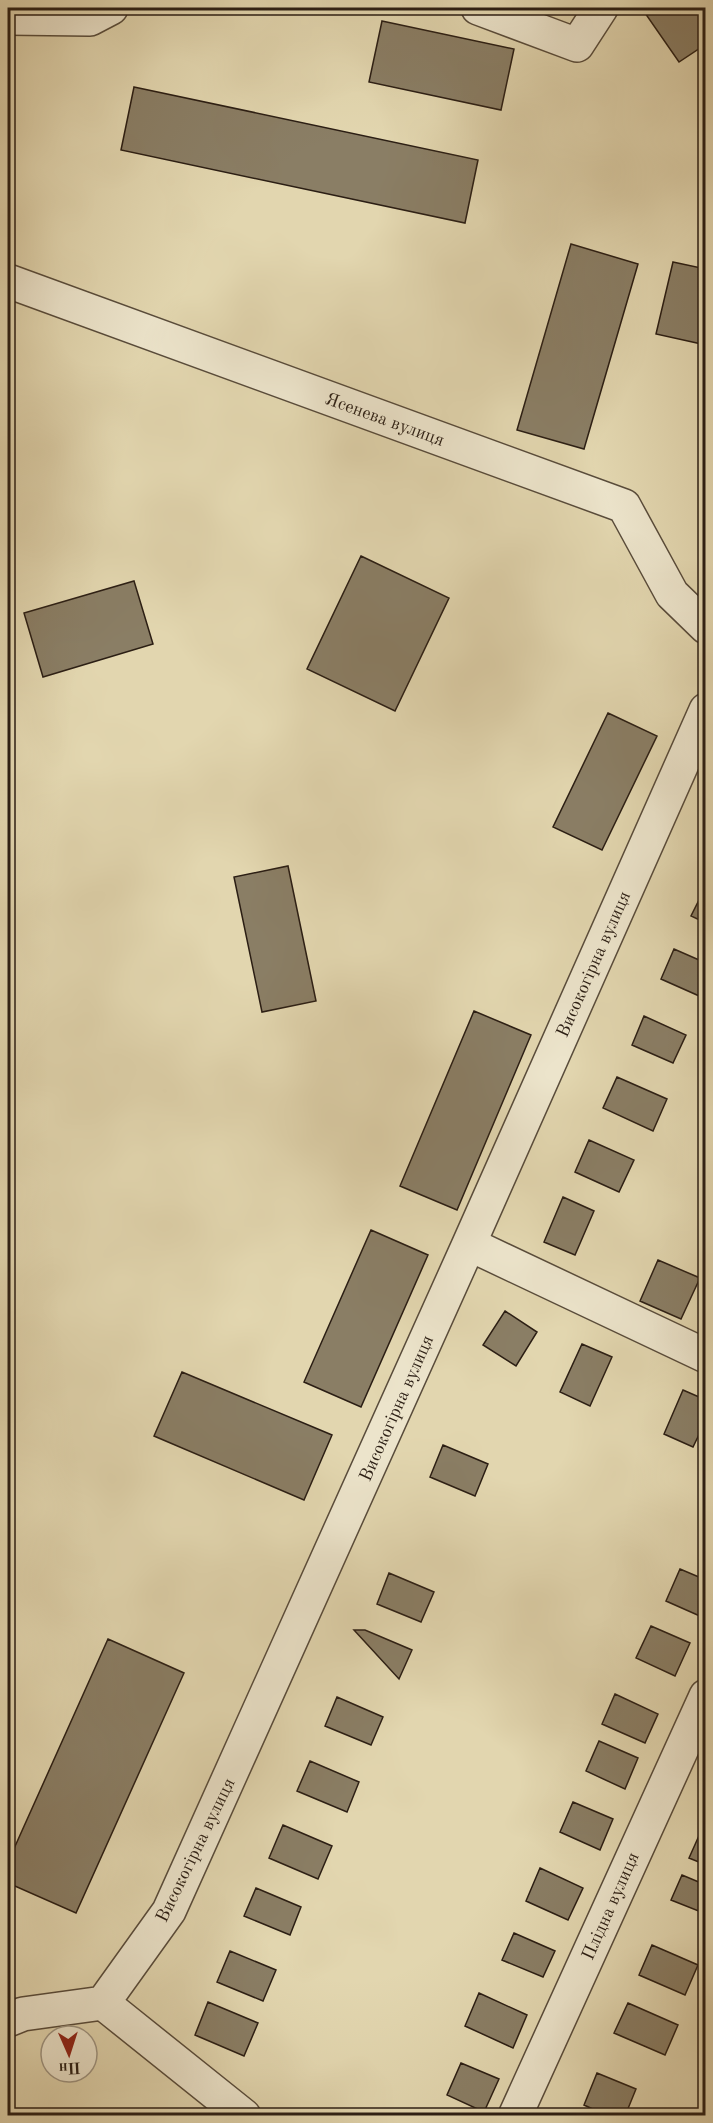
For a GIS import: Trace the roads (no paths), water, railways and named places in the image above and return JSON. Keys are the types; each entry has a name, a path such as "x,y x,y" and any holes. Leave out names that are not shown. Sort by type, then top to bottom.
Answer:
{"street":[{"path":"8,18 90,19 111,8"},
{"path":"478,8 577,45 601,8"},
{"name":"Ясенева вулиця","path":"8,281 624,506 672,594 705,627"},
{"name":"Високогірна вулиця","path":"103,2003 169,1911 469,1244 705,710"},
{"path":"469,1244 705,1356"},
{"name":"Плідна вулиця","path":"514,2115 705,1696"},
{"path":"8,2020 23,2014 103,2003 244,2115"}]}
